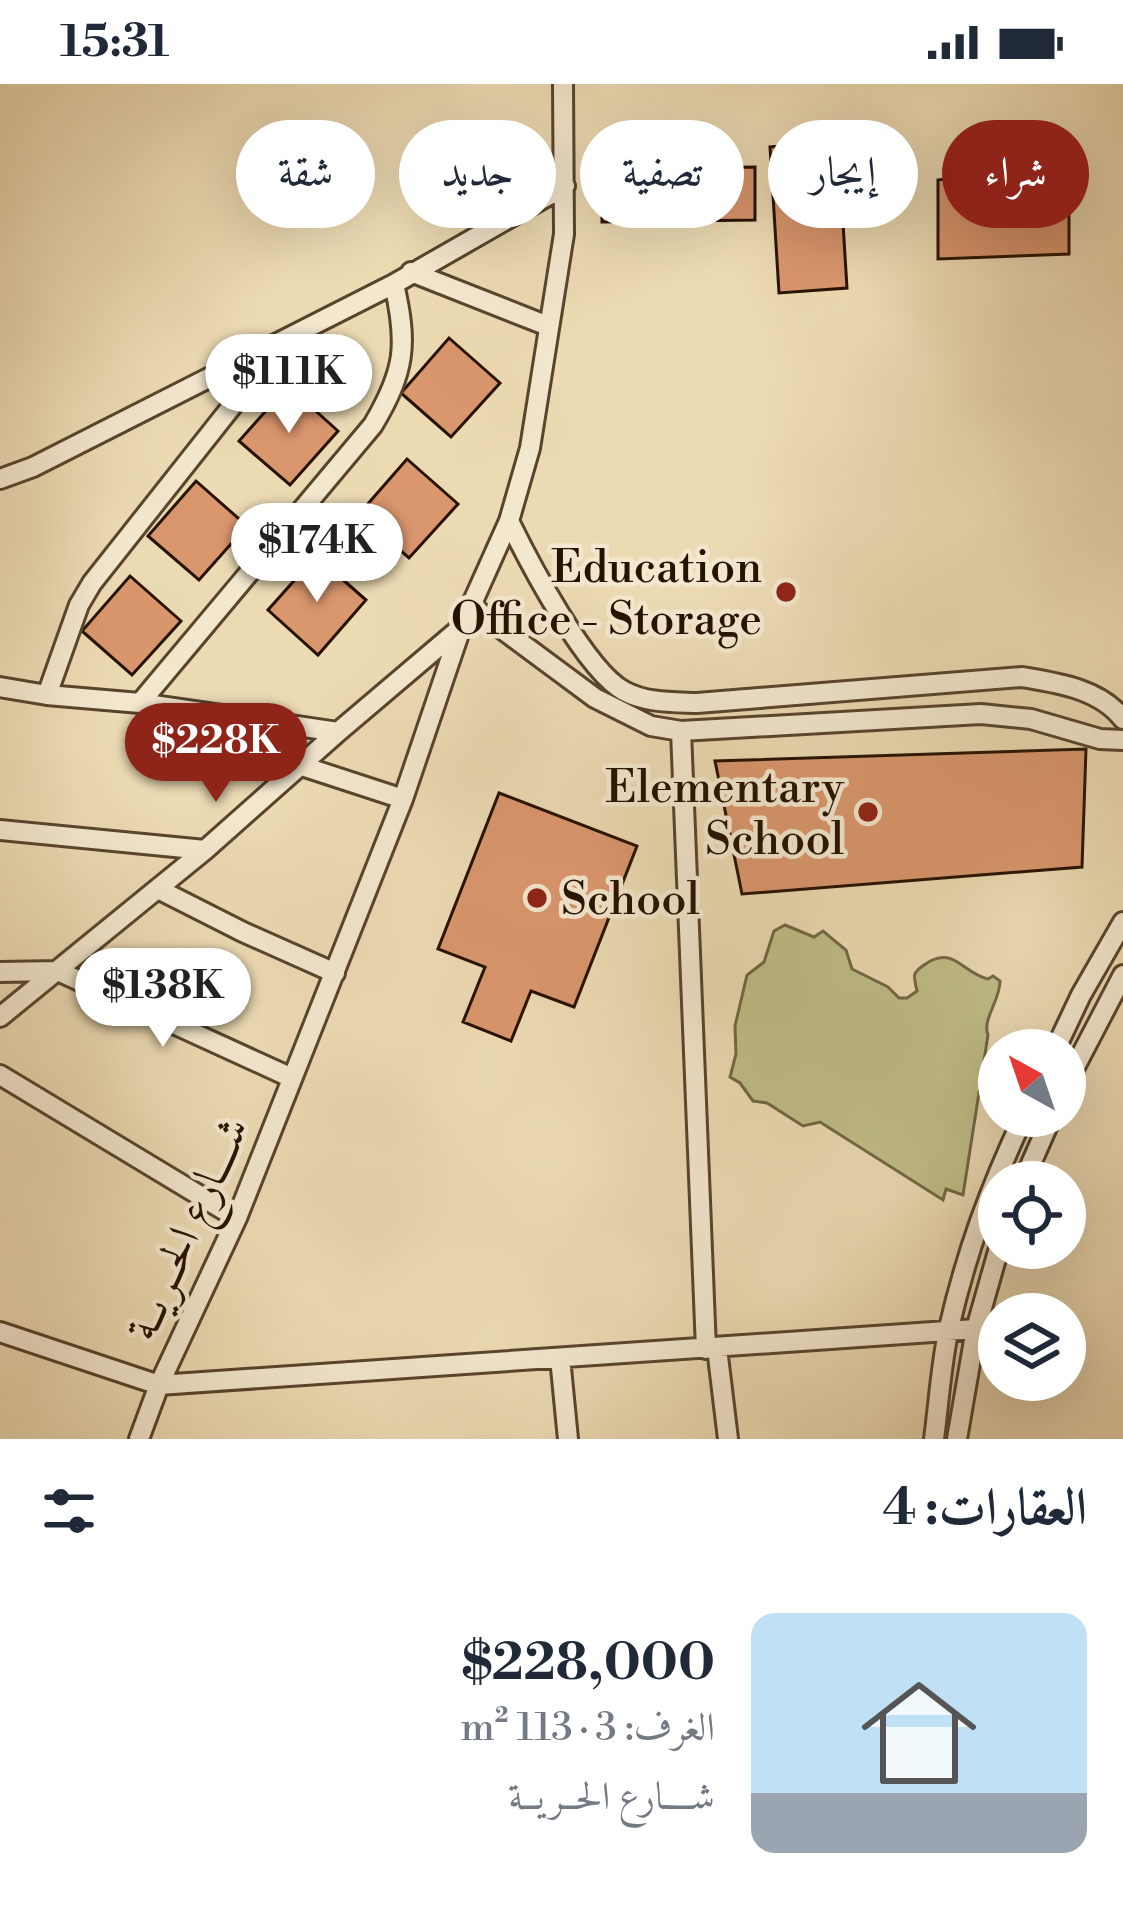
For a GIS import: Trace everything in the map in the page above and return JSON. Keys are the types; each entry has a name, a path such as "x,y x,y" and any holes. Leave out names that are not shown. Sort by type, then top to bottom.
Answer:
{"street":[{"name":"شــــارع الحــريــة","path":"139,1439 236,1218 403,800 461,628 509,521 530,448 564,234 563,84"},
{"path":"0,479 33,467 285,340 565,186"},
{"path":"403,278 548,326"},
{"path":"140,703 373,425 401,364 403,278"},
{"path":"47,695 79,605 92,584 285,340"},
{"path":"509,521 549,596 596,665 623,691 652,701 697,703 1022,677 1076,689 1110,703 1123,719"},
{"path":"471,606 595,698 651,726 681,731 981,714 1031,719 1100,739 1123,740"},
{"path":"0,1017 205,850 461,628"},
{"path":"0,687 338,732"},
{"path":"681,731 711,1348 728,1439"},
{"path":"302,766 403,800"},
{"path":"0,830 205,850"},
{"path":"158,889 334,973"},
{"path":"1065,1029 1123,922"},
{"path":"0,972 58,970 292,1078"},
{"path":"1086,1046 1123,975"},
{"path":"0,1075 236,1218"},
{"path":"934,1439 948,1332 970,1247 1014,1137"},
{"path":"957,1439 976,1329 993,1269"},
{"path":"0,1332 159,1385 976,1329"},
{"path":"560,1358 568,1439"}],"shaded area":[{"path":"785,925 814,937 823,931 846,950 852,969 899,998 917,991 915,976 920,968 943,957 1000,981 988,1029 978,1029 978,1099 963,1195 946,1189 943,1200 820,1122 803,1126 767,1103 753,1101 730,1077 747,975 764,962 774,931"}],"building":[{"path":"744,167 755,167 755,220 744,220"},
{"path":"942,179 942,228 1069,228 1069,254 938,259 938,180"},
{"path":"775,228 843,228 847,288 779,293"},
{"path":"449,338 500,383 451,437 401,393"},
{"path":"288,386 338,431 290,485 239,441"},
{"path":"407,459 458,504 409,558 359,514"},
{"path":"196,481 247,526 199,580 148,536"},
{"path":"316,556 366,600 318,655 268,610"},
{"path":"130,576 181,621 132,675 82,631"},
{"path":"1086,749 1082,867 742,894 715,761"},
{"name":"School","path":"499,793 637,846 574,1007 531,991 511,1041 463,1022 485,967 438,949"}],"place":[{"name":"Education Office - Storage","path":"786,592"},
{"name":"Elementary School","path":"868,812"},
{"name":"School","path":"537,898"}]}
